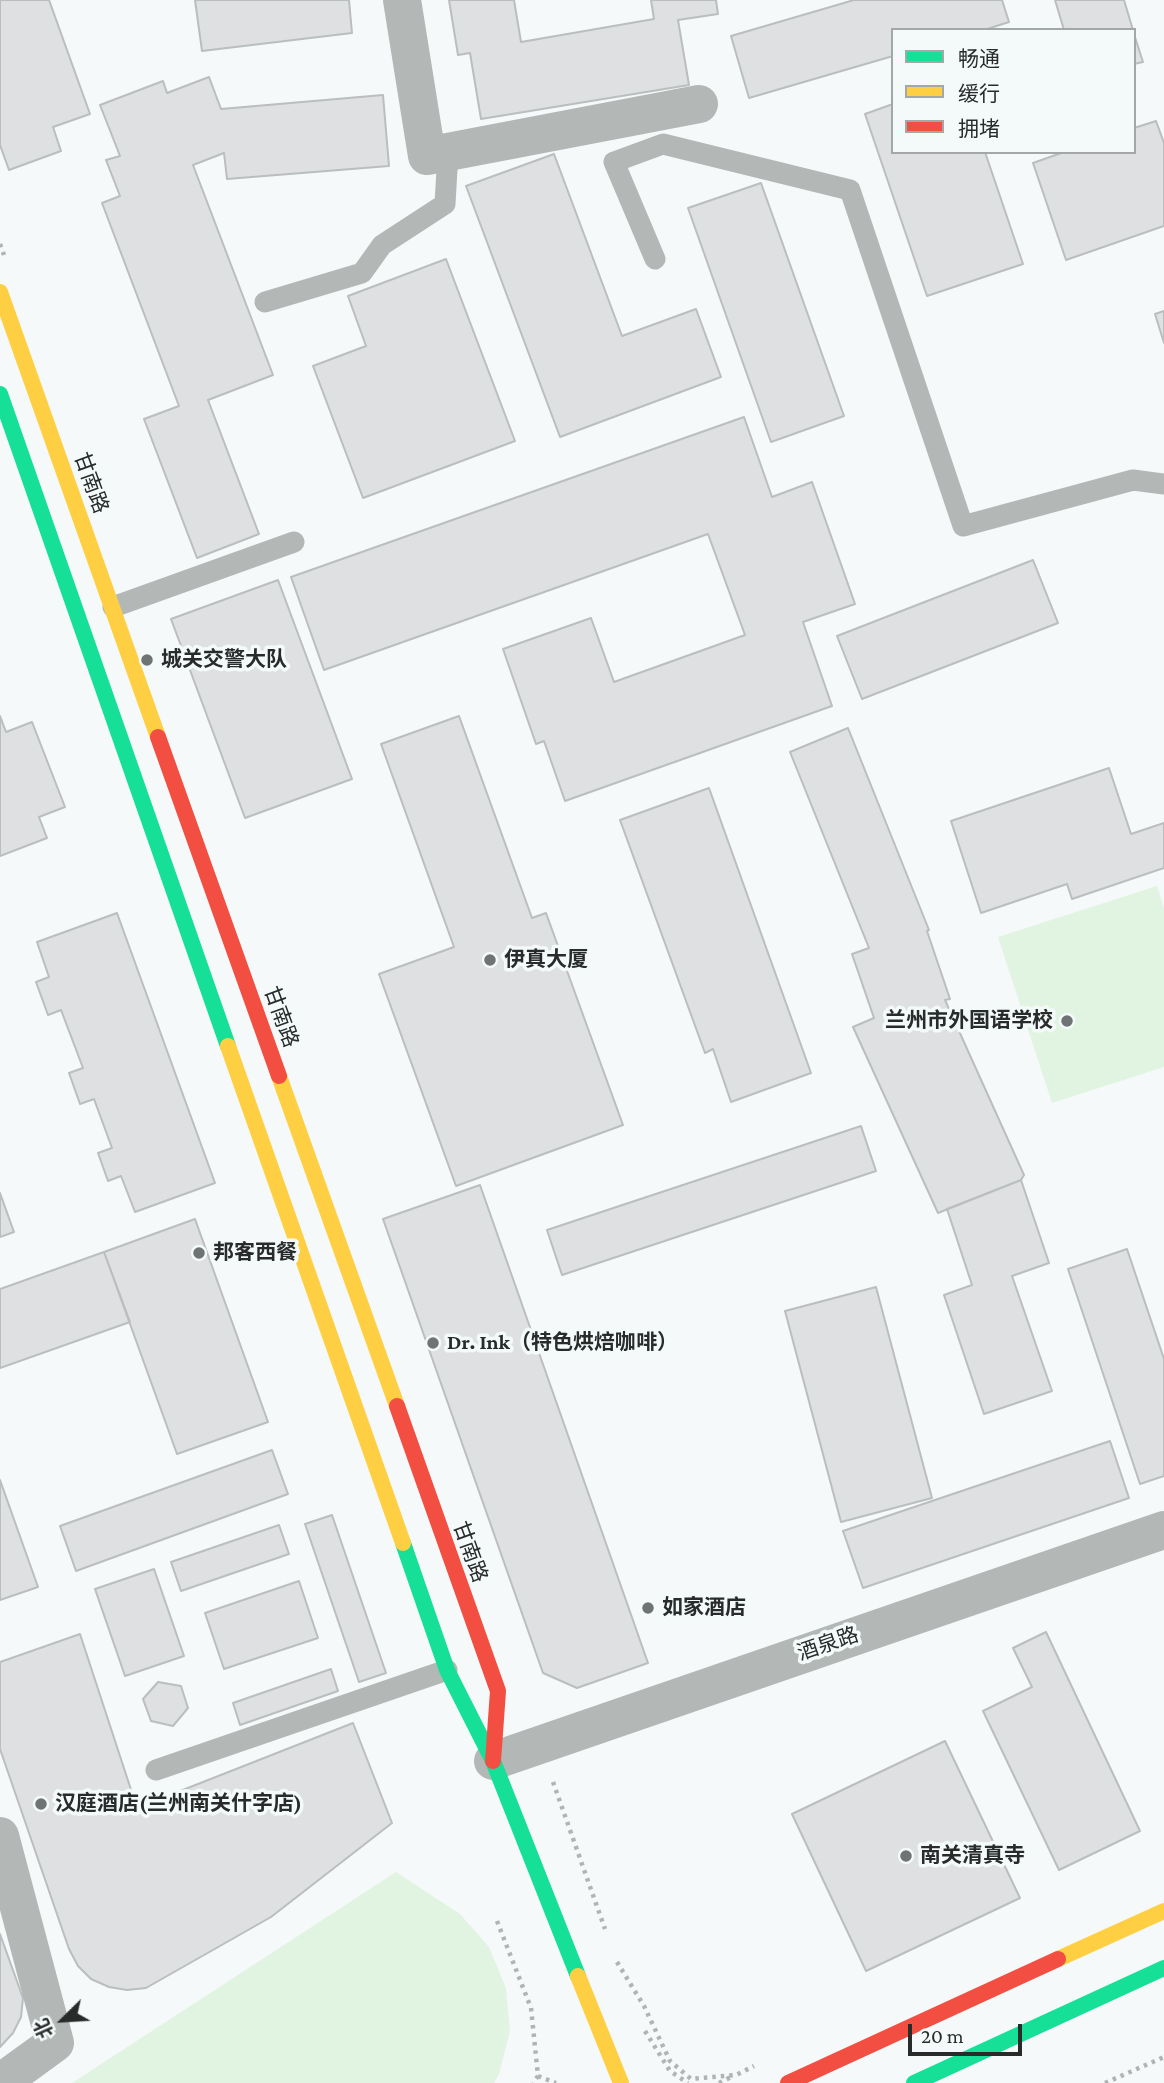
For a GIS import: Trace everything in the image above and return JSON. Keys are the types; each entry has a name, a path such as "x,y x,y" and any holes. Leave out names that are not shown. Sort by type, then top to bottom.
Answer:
{"street":[{"path":"402,0 427,156 699,104"},
{"name":"甘南路","path":"0,292 498,1691 493,1761"},
{"name":"甘南路","path":"0,394 447,1670 493,1761 621,2083"},
{"name":"酒泉路","path":"493,1761 1164,1530"},
{"path":"0,1836 55,2043 0,2083"},
{"path":"788,2083 1164,1911"},
{"path":"914,2083 1164,1968"}],"lane":[{"path":"655,259 614,162 663,144 850,190 963,526 1133,480 1162,489"},
{"path":"265,302 362,273 382,245 444,204 449,152"},
{"path":"113,607 293,542"},
{"path":"156,1770 447,1670"}],"path":[{"path":"497,1921 531,2008 538,2076 533,2083"},
{"path":"615,1958 644,2006 670,2062 691,2079 736,2075"},
{"path":"652,2044 670,2071 688,2083"},
{"path":"1105,2083 1164,2057"},
{"path":"719,2083 761,2063"},
{"path":"538,2076 556,2083"}],"green space":[{"path":"1157,886 1164,908 1164,1067 1052,1103 998,937"},
{"path":"396,1872 460,1914 489,1947 506,1988 510,2031 499,2074 494,2083 72,2083"}],"building":[{"path":"0,0 49,0 90,114 53,127 61,151 9,170 0,145"},
{"path":"195,0 349,0 352,33 202,51"},
{"path":"449,0 514,0 521,42 654,19 651,0 716,0 718,14 678,20 689,85 481,119 470,53 458,55"},
{"path":"854,0 1002,0 1009,22 990,28 891,28 891,57 749,98 731,36"},
{"path":"1055,0 1124,0 1132,28 1063,28"},
{"path":"1136,40 1143,62 1136,64"},
{"path":"209,77 221,109 383,95 389,166 227,179 224,153 193,165 273,375 208,400 259,534 197,558 144,419 179,406 102,203 120,196 106,160 120,156 100,105 163,81 167,93"},
{"path":"891,105 891,154 986,154 1023,264 927,296 865,114"},
{"path":"1156,121 1164,143 1164,226 1066,260 1033,163 1058,154 1136,154 1136,127"},
{"path":"554,154 622,336 696,309 721,377 560,437 466,186"},
{"path":"761,183 844,416 771,442 688,208"},
{"path":"446,259 515,441 363,498 313,366 366,346 348,296"},
{"path":"1164,311 1164,343 1155,314"},
{"path":"744,417 772,497 812,482 855,604 803,622 832,706 565,801 544,741 536,744 503,649 591,618 614,682 745,635 708,534 324,670 291,577"},
{"path":"1033,560 1058,623 862,699 837,636"},
{"path":"278,580 352,779 245,818 171,619"},
{"path":"0,716 6,732 32,722 65,807 39,817 47,838 0,856"},
{"name":"伊真大厦","path":"459,716 532,918 546,913 623,1125 456,1186 379,974 454,947 381,744"},
{"path":"848,728 929,930 927,931 950,999 945,1000 1024,1175 1021,1180 938,1213 853,1027 874,1018 852,954 869,948 790,752"},
{"path":"1109,768 1131,834 1164,823 1164,868 1072,899 1067,884 981,913 951,821"},
{"path":"709,788 811,1073 731,1102 713,1049 705,1053 620,820"},
{"path":"117,913 215,1183 135,1212 121,1176 108,1181 98,1153 112,1148 94,1099 80,1104 69,1073 83,1068 61,1010 48,1015 36,982 49,977 37,942"},
{"path":"861,1126 876,1171 562,1275 547,1230"},
{"path":"1021,1180 1049,1263 1012,1276 1052,1391 984,1414 944,1295 972,1285 947,1209"},
{"path":"480,1185 648,1663 577,1688 543,1673 383,1219"},
{"path":"0,1193 14,1232 0,1237"},
{"path":"195,1219 268,1422 177,1454 104,1252"},
{"path":"1127,1249 1164,1359 1164,1476 1140,1484 1068,1269"},
{"path":"104,1252 130,1322 0,1368 0,1289"},
{"path":"876,1287 932,1498 841,1522 785,1311"},
{"path":"1110,1441 1129,1498 863,1588 843,1531"},
{"path":"272,1450 288,1494 76,1571 60,1526"},
{"path":"0,1480 38,1587 0,1600"},
{"path":"332,1515 386,1673 359,1682 305,1524"},
{"path":"279,1525 289,1554 181,1591 171,1562"},
{"path":"154,1569 184,1656 125,1676 95,1589"},
{"path":"299,1581 318,1638 224,1669 205,1613"},
{"path":"1046,1632 1140,1831 1059,1870 983,1711 1032,1687 1013,1648"},
{"path":"80,1634 137,1808 353,1723 392,1823 271,1917 146,1988 127,1990 109,1987 91,1979 78,1966 69,1949 0,1749 0,1662"},
{"path":"331,1669 338,1691 240,1725 233,1703"},
{"path":"158,1682 181,1686 188,1708 173,1726 151,1721 143,1699"},
{"name":"南关清真寺","path":"945,1741 1020,1898 866,1971 792,1814"},
{"path":"0,1934 23,1998 21,2017 13,2033 0,2047"}],"traffic: fast":[{"path":"0,394 228,1046"},
{"path":"403,1543 447,1670 493,1761 578,1976"},
{"path":"914,2083 1164,1968"}],"traffic: slow":[{"path":"0,292 158,737"},
{"path":"228,1046 403,1543"},
{"path":"279,1076 397,1406"},
{"path":"1058,1959 1164,1911"},
{"path":"578,1976 621,2083"}],"traffic: jam":[{"path":"158,737 279,1076"},
{"path":"397,1406 498,1691 493,1761"},
{"path":"788,2083 1058,1959"}],"place":[{"name":"城关交警大队","path":"147,660"},
{"name":"伊真大厦","path":"490,960"},
{"name":"兰州市外国语学校","path":"1067,1021"},
{"name":"邦客西餐","path":"199,1253"},
{"name":"Dr. Ink（特色烘焙咖啡）","path":"433,1343"},
{"name":"如家酒店","path":"648,1608"},
{"name":"汉庭酒店(兰州南关什字店)","path":"41,1804"},
{"name":"南关清真寺","path":"906,1856"}]}
